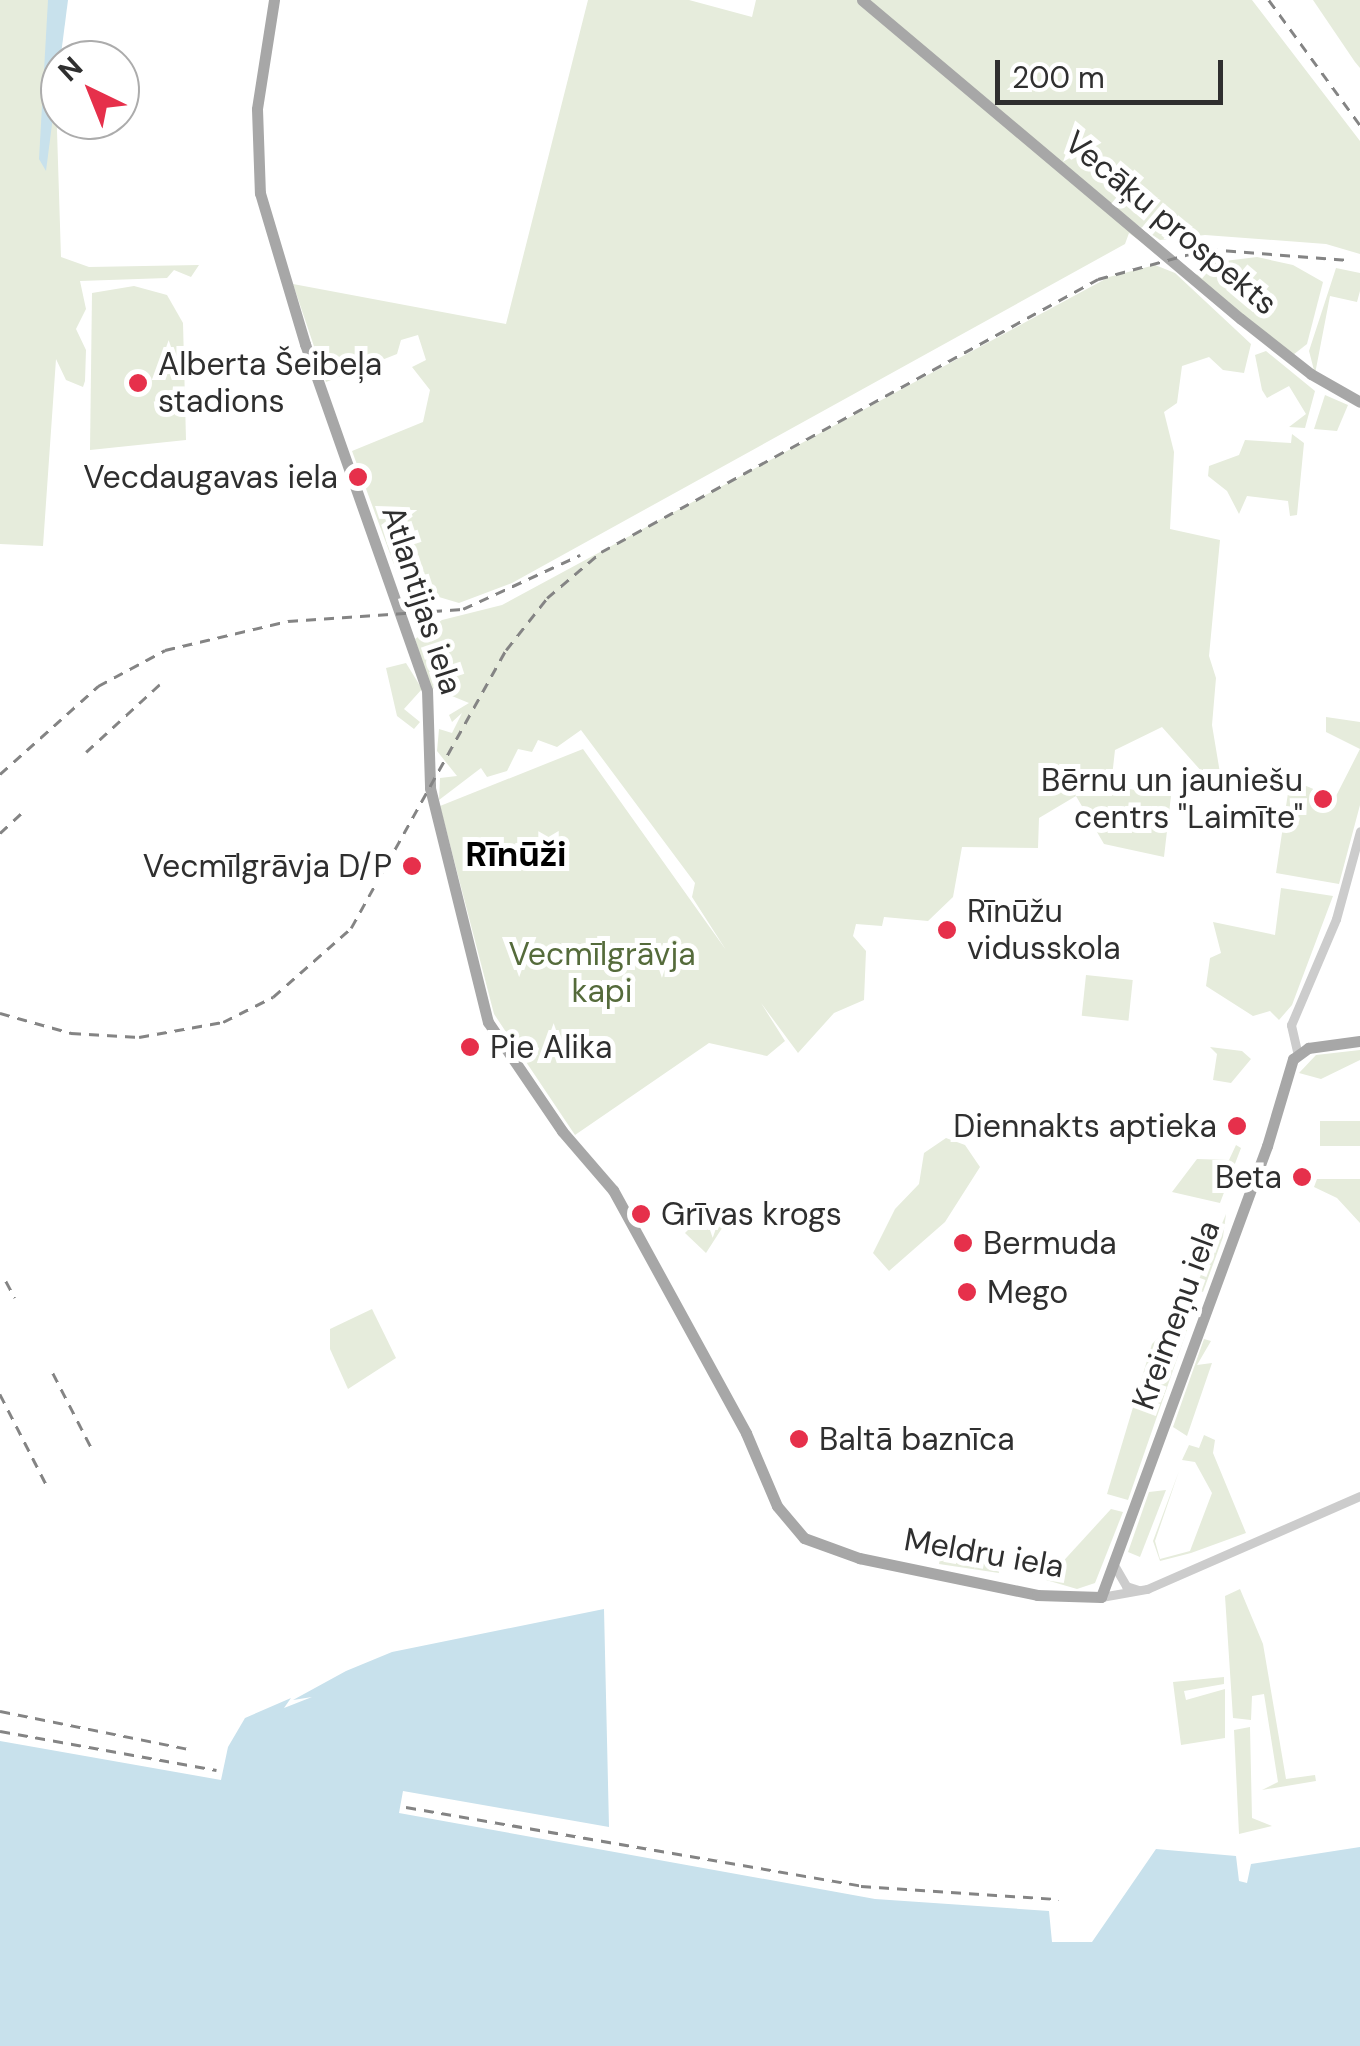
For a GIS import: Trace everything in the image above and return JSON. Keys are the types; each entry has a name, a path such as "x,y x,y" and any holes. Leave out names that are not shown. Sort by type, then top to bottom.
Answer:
{"main road":[{"name":"Atlantijas iela","path":"274,0 257,109 260,193 282,275 427,690 430,788 488,1022 562,1132 613,1190 746,1433 777,1506"},
{"name":"Vecāķu prospekts","path":"862,0 1241,319 1312,374 1360,402"},
{"path":"1297,1051 1360,1041"},
{"name":"Kreimeņu iela","path":"1101,1597 1297,1051"},
{"name":"Meldru iela","path":"777,1506 804,1538 842,1554 1037,1595 1101,1597"}],"street":[{"path":"1297,1051 1291,1025 1336,918 1360,831"},
{"name":"Meldru iela","path":"1101,1597 1140,1591 1360,1496"},
{"path":"1114,1564 1126,1586 1140,1591"}],"green space":[{"path":"0,0 65,0 59,40 40,40 40,140 57,140 61,257 89,267 199,265 191,277 174,270 167,278 80,281 86,309 76,329 86,350 85,381 83,387 66,380 56,359 43,546 0,544"},
{"path":"588,0 689,0 752,17 756,0 1252,0 1360,141 1360,254 1326,244 1205,235 1160,240 1133,222 1140,241 1129,233 1125,244 512,583 459,603 402,586 352,451 423,422 430,390 412,367 426,360 418,335 401,340 397,354 326,382 293,284 506,324"},
{"path":"1313,0 1360,0 1360,68 1355,62"},
{"path":"1257,257 1293,265 1323,282 1307,344 1293,355 1196,276 1200,264"},
{"name":"Vecmīlgrāvja kapi","path":"1155,265 1175,273 1251,344 1244,373 1223,370 1209,357 1182,366 1177,403 1164,412 1174,452 1170,529 1220,540 1209,656 1216,678 1212,725 1220,773 1203,773 1162,727 1115,750 1111,786 1171,796 1164,857 1104,844 1076,796 1039,818 1038,848 962,847 953,897 928,921 884,917 882,926 856,924 853,936 866,951 864,1000 834,1013 798,1053 761,1003 785,1041 767,1056 709,1043 575,1135 494,1014 440,806 583,749 726,950 692,897 695,883 581,730 557,747 538,740 532,752 518,749 507,771 487,777 481,768 439,800 440,778 457,776 437,751 439,729 452,733 462,713 452,722 449,715 469,703 430,687 415,639 442,620 502,605 1109,277"},
{"path":"1336,268 1360,273 1360,291 1357,302 1330,296 1315,374 1309,351"},
{"name":"Alberta Šeibeļa stadions","path":"134,286 167,295 183,323 186,440 90,450 92,293"},
{"path":"1266,351 1315,391 1305,428 1289,427 1306,414 1289,386 1267,398 1262,390 1255,355"},
{"path":"1325,395 1348,405 1337,431 1314,429"},
{"path":"1292,434 1304,443 1297,515 1290,516 1288,501 1247,496 1239,514 1227,491 1208,476 1209,466 1239,455 1245,440 1291,443"},
{"path":"406,663 422,689 404,709 420,722 414,729 397,716 386,668"},
{"path":"1326,717 1360,722 1360,749 1326,732"},
{"path":"1360,749 1360,805 1339,884 1276,873 1288,793 1299,783 1335,798"},
{"path":"1281,888 1333,896 1292,1005 1279,1020 1270,1011 1253,1016 1206,986 1210,958 1221,953 1213,922 1275,935"},
{"path":"1086,975 1133,980 1128,1021 1082,1016"},
{"path":"1210,1047 1242,1051 1251,1059 1231,1083 1213,1080 1217,1054"},
{"path":"1360,1050 1360,1060 1321,1079 1299,1073 1316,1055"},
{"path":"1320,1121 1360,1121 1360,1146 1320,1146"},
{"path":"946,1138 965,1145 980,1167 945,1222 889,1271 873,1253 895,1209 919,1184 924,1153"},
{"path":"1236,1145 1241,1148 1220,1203 1172,1192 1197,1159 1229,1160"},
{"path":"1317,1179 1360,1179 1360,1223 1337,1198 1314,1187"},
{"path":"708,1210 724,1225 706,1253 685,1233"},
{"path":"1226,1214 1223,1237 1203,1292 1195,1289"},
{"path":"372,1309 396,1358 348,1389 330,1349 330,1329"},
{"path":"1171,1325 1187,1330 1128,1500 1107,1494 1152,1344"},
{"path":"1204,1339 1211,1341 1197,1365 1212,1363 1187,1436 1173,1427"},
{"path":"1204,1435 1215,1440 1213,1453 1246,1533 1160,1561 1153,1541 1179,1471 1155,1541 1160,1559 1190,1551 1212,1493 1195,1462 1182,1460 1189,1445 1199,1448"},
{"path":"1166,1490 1140,1557 1128,1552 1149,1492"},
{"path":"1111,1509 1123,1512 1095,1583 1077,1589 1046,1580"},
{"path":"943,1542 974,1564 980,1556 993,1569 998,1565 999,1573 939,1564"},
{"path":"1240,1589 1263,1644 1286,1779 1315,1775 1316,1781 1262,1790 1278,1782 1264,1694 1252,1696 1251,1720 1233,1718 1225,1596"},
{"path":"1224,1677 1224,1684 1184,1691 1186,1700 1225,1689 1225,1738 1181,1745 1173,1682"},
{"path":"1250,1727 1252,1818 1272,1826 1239,1834 1234,1730"}],"water":[{"path":"48,0 68,0 63,40 46,40"},
{"path":"40,140 50,140 46,171 39,159"},
{"path":"604,1609 609,1827 403,1791 399,1813 875,1899 1049,1911 1052,1942 1092,1942 1156,1849 1236,1856 1239,1881 1247,1883 1251,1864 1360,1847 1360,2046 0,2046 0,1741 221,1780 228,1747 245,1718 291,1698 284,1708 312,1697 293,1700 346,1671 392,1652"}],"railway":[{"path":"1269,0 1360,125"},
{"path":"0,1013 71,1033 139,1037 223,1022 273,997 351,928 506,650 547,598 601,552 1098,279 1208,249 1349,260"},
{"path":"0,774 98,686 165,650 288,621 463,609 580,555"},
{"path":"86,752 160,684"},
{"path":"0,833 26,809"},
{"path":"6,1281 15,1298"},
{"path":"53,1373 91,1447"},
{"path":"0,1394 46,1484"},
{"path":"0,1711 189,1749"},
{"path":"0,1731 217,1770"},
{"path":"406,1807 861,1886 1059,1899"}],"place":[{"name":"Alberta Šeibeļa stadions","path":"138,383"},
{"name":"Vecdaugavas iela","path":"358,477"},
{"name":"Bērnu un jauniešu centrs \"Laimīte\"","path":"1323,799"},
{"name":"Vecmīlgrāvja D/P","path":"412,866"},
{"name":"Rīnūžu vidusskola","path":"947,930"},
{"name":"Pie Alika","path":"470,1047"},
{"name":"Diennakts aptieka","path":"1237,1126"},
{"name":"Beta","path":"1302,1177"},
{"name":"Grīvas krogs","path":"641,1214"},
{"name":"Bermuda","path":"963,1243"},
{"name":"Mego","path":"967,1292"},
{"name":"Baltā baznīca","path":"799,1439"}],"district":[{"name":"Rīnūži","path":"516,854"}]}
